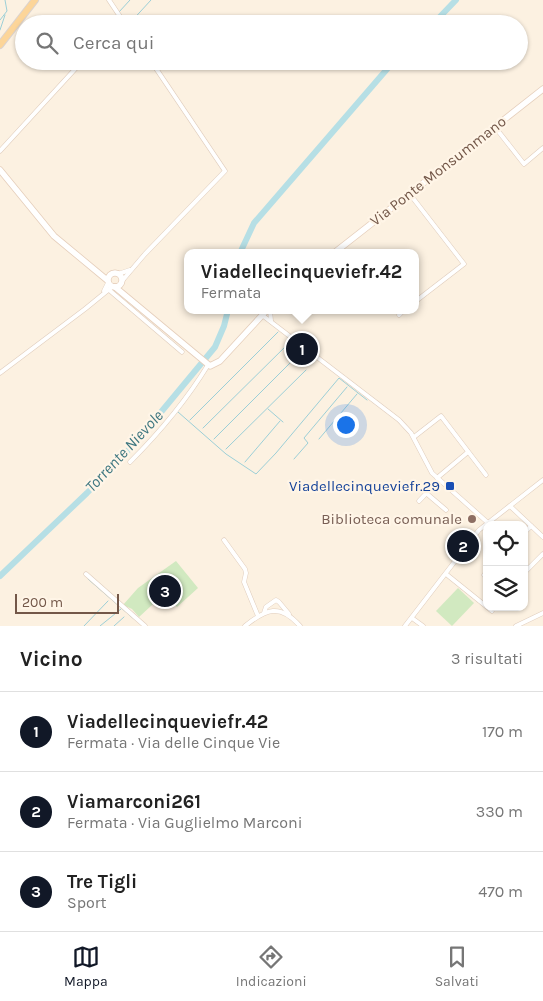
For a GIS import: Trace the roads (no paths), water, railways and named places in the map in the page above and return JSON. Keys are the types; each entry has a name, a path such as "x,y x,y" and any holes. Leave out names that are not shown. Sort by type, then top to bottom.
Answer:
{"main road":[{"path":"23,15 35,0"},
{"path":"0,45 15,26"}],"street":[{"path":"109,0 119,15"},
{"path":"0,151 74,70"},
{"path":"0,373 85,310 113,283 130,270 225,171 157,70"},
{"name":"Via Ponte Monsummano","path":"339,249 543,89"},
{"path":"495,127 524,164 543,148"},
{"path":"0,170 56,234 94,271 113,283 126,299 182,352"},
{"path":"409,193 464,264 419,299"},
{"path":"113,283 118,274 130,270"},
{"path":"113,283 126,299 207,364 214,365 220,361 264,314"},
{"path":"267,314 272,323"},
{"path":"268,314 272,323"},
{"path":"255,322 265,321 272,323 390,412 406,426 414,437 429,468 438,479 486,521"},
{"path":"130,462 182,406 207,364"},
{"path":"414,437 441,416 486,475"},
{"path":"419,501 438,479 468,452"},
{"path":"488,521 543,480"},
{"path":"426,493 446,510"},
{"path":"510,506 543,537"},
{"path":"528,529 531,526"},
{"path":"406,626 483,527"},
{"path":"224,540 245,569 244,582 252,597 258,616"},
{"path":"528,569 543,554"},
{"path":"86,574 145,626"},
{"path":"446,574 492,612"},
{"path":"246,626 264,612 273,601 277,600 300,626"},
{"path":"264,612 279,611 290,616"},
{"path":"516,626 543,614"},
{"path":"412,618 423,626"}],"waterway":[{"path":"0,20 7,11 5,0"},
{"path":"119,12 130,0"},
{"path":"137,15 151,0"},
{"name":"Torrente Nievole","path":"442,15 456,0"},
{"path":"0,30 5,15"},
{"name":"Torrente Nievole","path":"242,249 254,223 386,70"},
{"name":"Torrente Nievole","path":"0,576 87,493 137,441 215,347 227,314"},
{"path":"190,420 278,332"},
{"path":"203,428 288,344"},
{"path":"214,439 301,352"},
{"path":"226,449 306,370"},
{"path":"178,412 226,454 256,474 339,378 367,400"},
{"path":"294,459 308,443 304,438 347,387"},
{"path":"319,439 357,394"},
{"path":"268,409 283,422"},
{"path":"245,462 280,421"},
{"path":"88,579 134,619"},
{"path":"84,626 108,601"},
{"path":"100,626 121,609"},
{"path":"114,626 124,617"}],"place":[{"name":"Viadellecinqueviefr.42","path":"302,349"},
{"name":"Viadellecinqueviefr.29","path":"450,486"},
{"name":"Biblioteca comunale","path":"472,519"},
{"name":"Viamarconi261","path":"463,546"},
{"name":"Tre Tigli","path":"165,591"}]}
